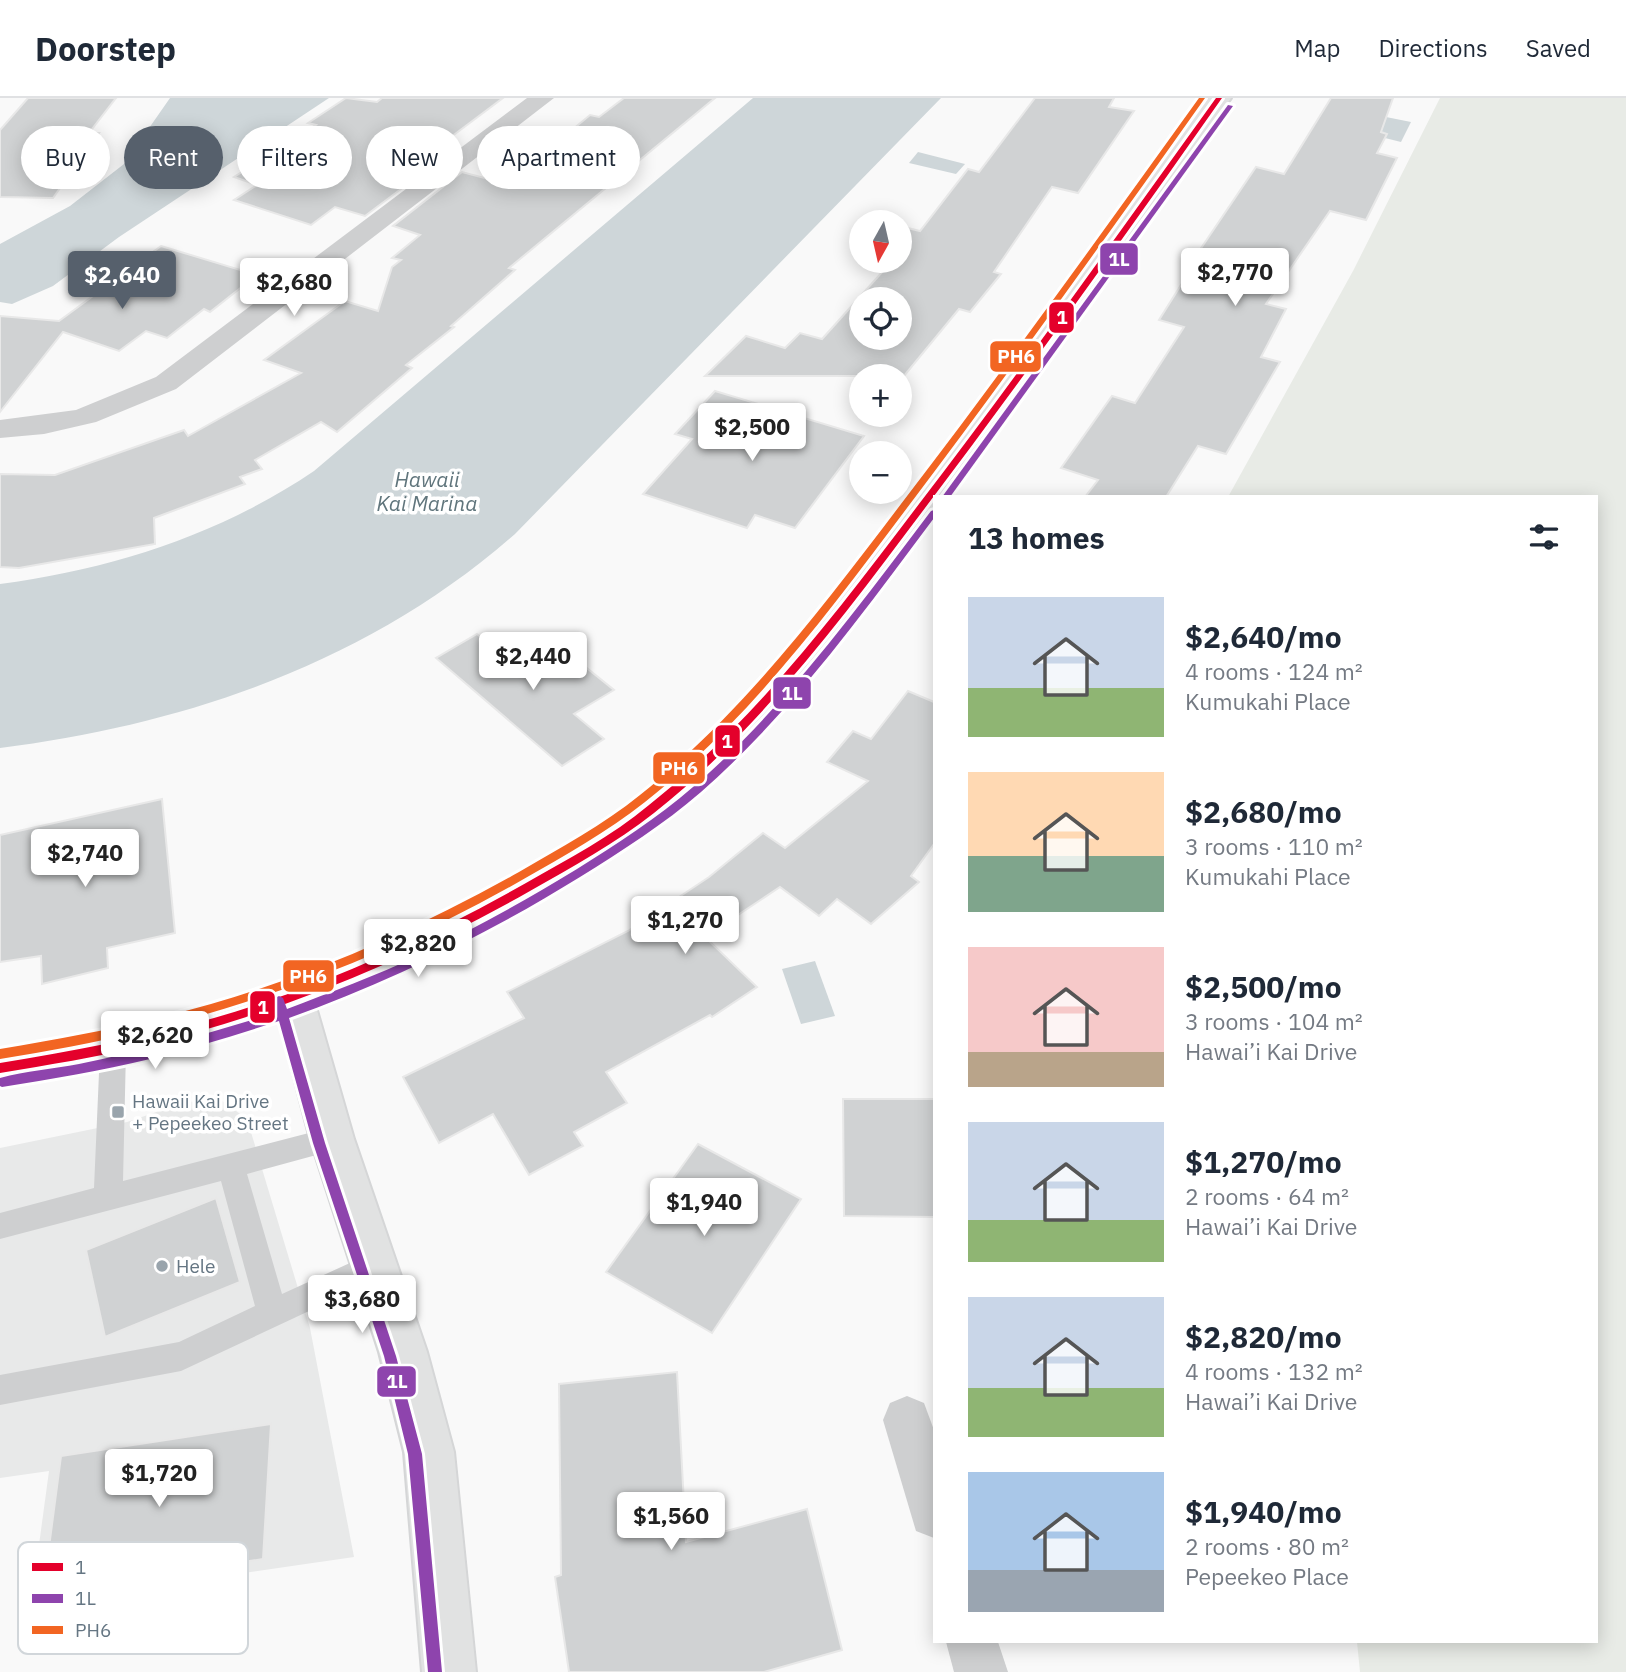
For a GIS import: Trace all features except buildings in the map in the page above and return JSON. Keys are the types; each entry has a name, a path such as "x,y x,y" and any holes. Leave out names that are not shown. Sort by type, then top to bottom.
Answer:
{"main road":[{"path":"0,1068 113,1050 220,1022 390,959 516,897 649,811 713,755 769,698 826,632 999,406 1219,98"},
{"path":"293,997 332,1139 403,1352 429,1452 449,1672"}],"street":[{"path":"0,429 83,417 124,404 166,383 542,98"},
{"path":"907,1420 933,1510"},
{"path":"972,1643 981,1672"}],"lane":[{"path":"108,1198 113,1050"},
{"path":"0,1226 332,1139"},
{"path":"231,1165 272,1313"},
{"path":"0,1390 181,1356 374,1266"}],"shaded area":[{"path":"1440,98 1626,98 1626,1672 1360,1672 1357,1643 1598,1643 1598,495 1229,495 1353,271"},
{"path":"221,1100 247,1119 310,1328 354,1557 248,1572 248,1542 39,1542 49,1471 0,1478 0,1148 127,1122 186,1102"}],"water":[{"path":"170,98 329,98 287,126 237,126 237,159 223,168 223,126 150,126"},
{"name":"Hawaii Kai Marina","path":"753,98 941,98 515,534 459,579 400,618 339,651 274,680 208,703 140,722 0,748 0,584 83,569 164,546 241,514 314,471"},
{"path":"1386,117 1411,122 1401,142 1385,138 1387,134 1378,132"},
{"path":"918,152 965,164 956,174 909,163"},
{"path":"124,164 124,189 192,189 119,237 53,286 12,304 0,302 0,244 70,206 92,189 110,189 110,175"},
{"path":"815,961 835,1016 801,1024 782,969"}],"transit line":[{"name":"PH6","path":"0,1054 142,1027 212,1008 347,961 478,900 593,833 642,799 712,736 807,631 973,415 1202,98"},
{"name":"1","path":"0,1068 145,1041 284,1000 352,974 484,912 601,844 652,809 723,746 819,639 986,420 1219,98"},
{"name":"1L","path":"947,495 1230,106"},
{"name":"1L","path":"2,1082 76,1070 148,1054 219,1036 288,1014 423,959 489,925 573,876 665,816 732,757 823,656 933,514"},
{"name":"1L","path":"279,1001 319,1143 390,1356 415,1454 435,1672"}],"place":[{"name":"Hawaii Kai Drive + Pepeekeo Street","path":"118,1112"},
{"name":"Hele","path":"162,1266"}]}
